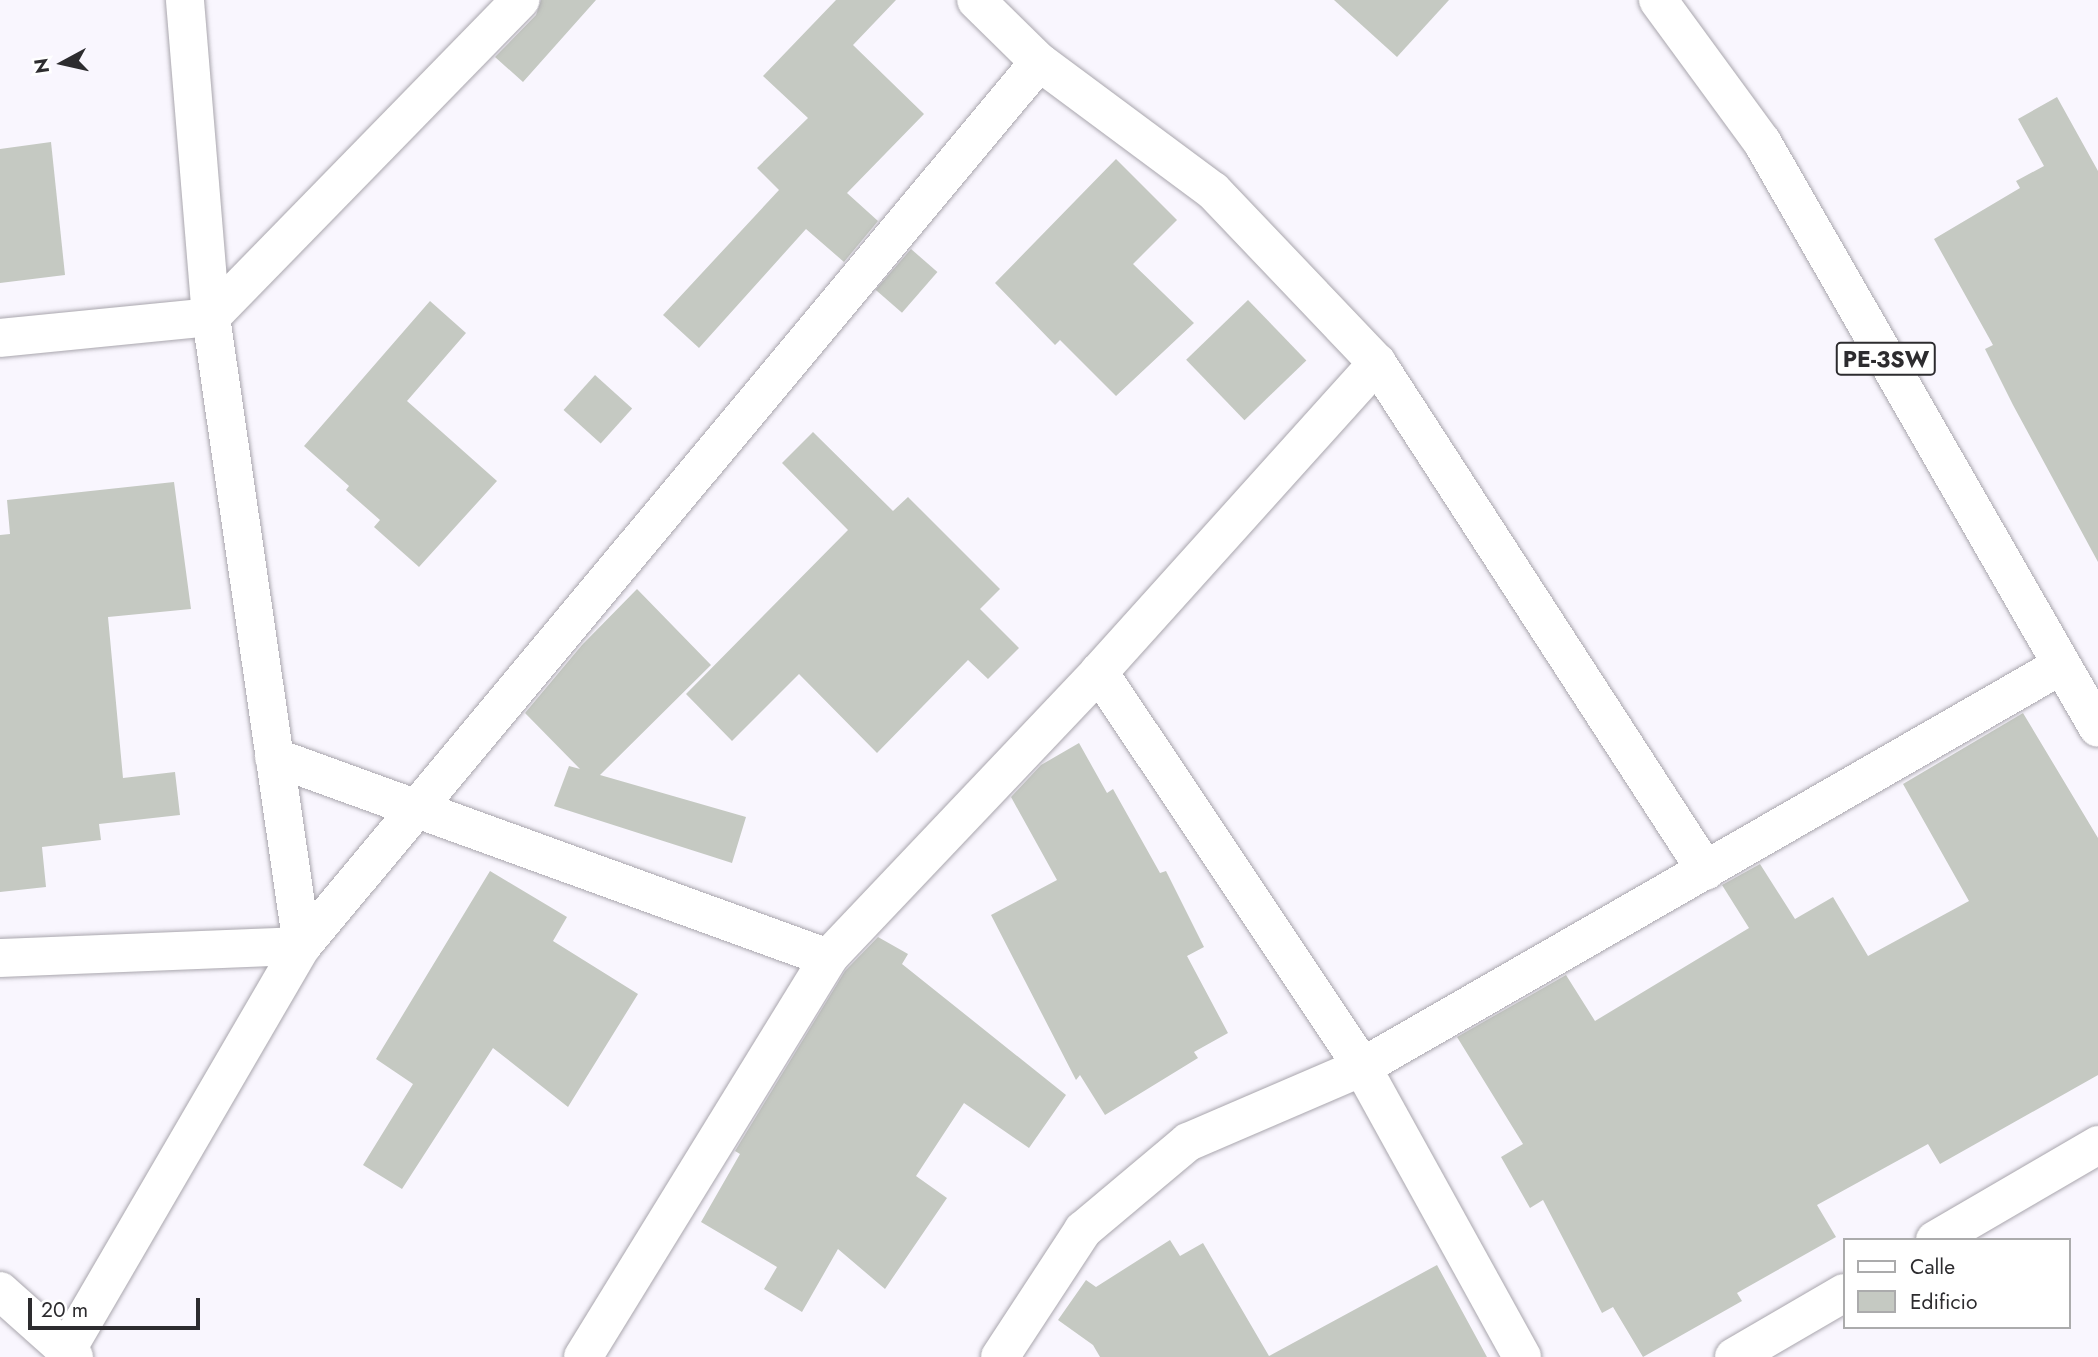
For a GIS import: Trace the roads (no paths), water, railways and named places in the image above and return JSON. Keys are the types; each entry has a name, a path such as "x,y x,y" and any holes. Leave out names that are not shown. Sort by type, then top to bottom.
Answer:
{"street":[{"path":"185,0 211,317 302,946"},
{"path":"0,338 211,317 520,0"},
{"path":"975,0 1040,62 1213,191 1377,363 1706,871"},
{"name":"PE-3SW","path":"1658,0 1762,142 2098,727"},
{"path":"0,1291 70,1354 302,946 1040,62"},
{"path":"583,1357 828,958 1099,672 1377,363"},
{"path":"1000,1357 1083,1230 1188,1142 1362,1067 2062,665"},
{"path":"1099,672 1362,1067 1522,1357"},
{"path":"274,757 415,811 828,958"},
{"path":"0,958 302,946"},
{"path":"1938,1238 2098,1145"},
{"path":"1734,1357 1842,1294"}]}
